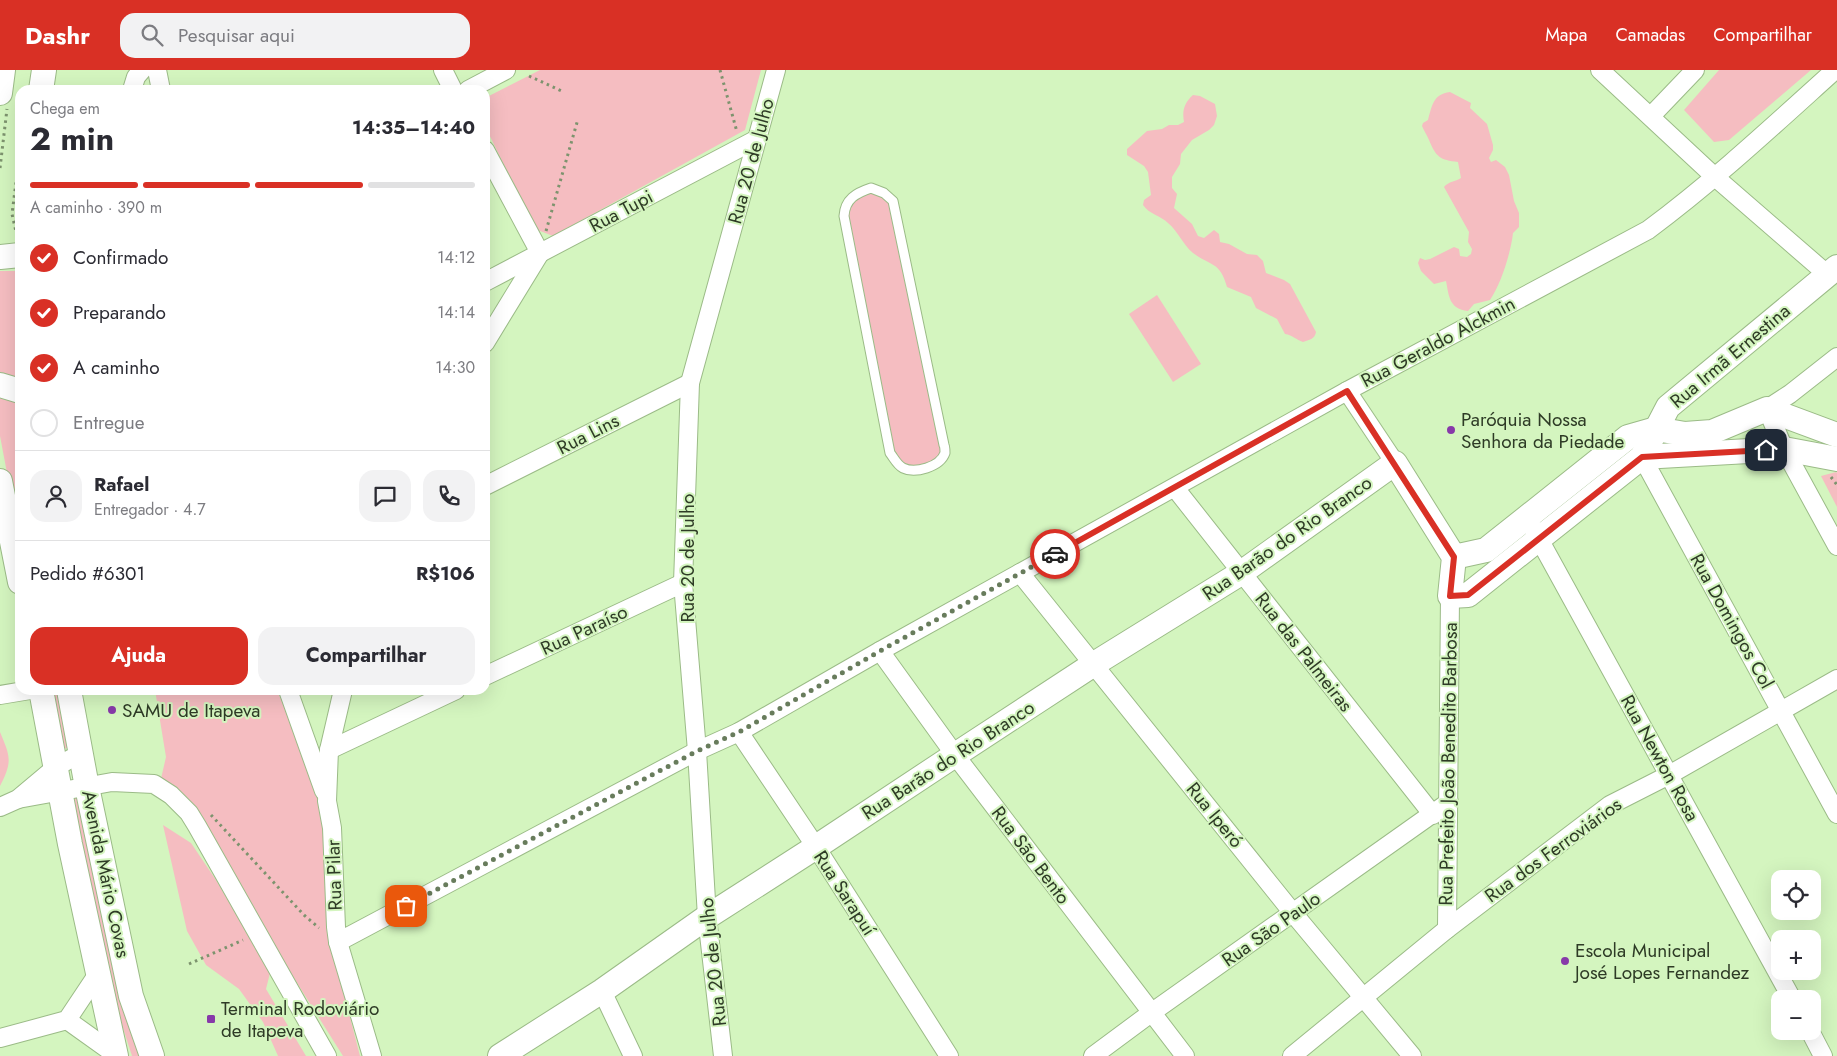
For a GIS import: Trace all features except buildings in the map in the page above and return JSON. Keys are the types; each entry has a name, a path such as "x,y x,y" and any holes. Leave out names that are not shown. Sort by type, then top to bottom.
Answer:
{"street":[{"path":"3,70 4,96"},
{"path":"42,85 44,70"},
{"path":"134,85 136,77 142,70"},
{"path":"157,70 160,85"},
{"path":"443,70 450,85"},
{"path":"478,85 506,70"},
{"name":"Rua 20 de Julho","path":"723,1056 707,917 697,751 683,583 690,383 776,70"},
{"path":"1600,70 1715,177 1832,271"},
{"path":"1651,116 1695,70"},
{"name":"Rua Geraldo Alckmin","path":"337,934 697,751 739,732 880,651 1347,391 1648,230 1715,177 1835,70"},
{"name":"Rua Tupi","path":"490,279 757,139"},
{"path":"490,159 540,254 490,335"},
{"path":"0,257 15,250"},
{"name":"Rua Irmã Ernestina","path":"1656,429 1668,406 1832,271"},
{"path":"1347,391 1454,557 1486,550 1628,437 1656,429 1685,434 1712,432 1766,409 1790,394 1837,358"},
{"name":"Rua Lins","path":"490,483 690,383"},
{"path":"0,385 15,390"},
{"path":"1766,409 1837,434"},
{"path":"1766,409 1784,449 1837,546"},
{"path":"1450,596 1468,595 1540,540 1642,457 1656,429"},
{"path":"1642,457 1784,449 1837,459"},
{"name":"Rua Domingos Col","path":"1642,457 1837,814"},
{"name":"Rua Barão do Rio Branco","path":"500,1056 602,991 707,917 1094,664 1241,573 1395,463"},
{"path":"0,481 15,557"},
{"name":"Rua das Palmeiras","path":"1175,488 1433,815"},
{"name":"Rua Newton Rosa","path":"1527,518 1787,990"},
{"name":"Rua Prefeito João Benedito Barbosa","path":"1447,929 1450,596 1454,557"},
{"name":"Rua Iperó","path":"1020,573 1293,913 1412,1056"},
{"name":"Rua Paraíso","path":"490,674 683,583"},
{"name":"Rua São Bento","path":"880,651 955,755 1185,1056"},
{"name":"Rua dos Ferroviários","path":"1292,1056 1447,929 1610,805 1837,679"},
{"path":"0,695 15,692"},
{"name":"Avenida Mário Covas","path":"42,695 60,792 116,1055"},
{"name":"Avenida Mário Covas","path":"70,695 87,787 131,996 152,1056"},
{"path":"290,695 327,801"},
{"name":"Rua Pilar","path":"342,695 330,750 327,801 332,828 337,934 372,1056"},
{"path":"330,750 446,695"},
{"name":"Rua Sarapuí","path":"739,732 816,847 949,1056"},
{"path":"18,800 56,767 81,753"},
{"path":"0,807 18,800 112,782 154,784 171,796 189,813 197,826 327,1056"},
{"name":"Rua São Paulo","path":"1093,1056 1449,802"},
{"path":"0,1038 67,1020 99,972"},
{"path":"602,991 633,1056"},
{"path":"67,1020 116,1055"},
{"path":"1815,1040 1823,1056"}],"lane":[{"path":"871,188 876,189 894,201 896,217 945,452 939,462 928,468 913,470 904,469 898,465 890,453 844,216 845,206 849,199 857,194 871,188"}],"path":[{"path":"720,70 741,148"},
{"path":"529,76 564,92"},
{"path":"0,168 4,96"},
{"path":"540,254 578,119"},
{"path":"15,190 12,214 15,229"},
{"path":"209,814 304,916 324,930 332,930 337,934"},
{"path":"189,964 258,934"}],"shaded area":[{"path":"540,70 761,70 745,130 553,236 535,229 490,136 490,95"},
{"path":"1719,70 1811,70 1729,140 1714,142 1684,110"},
{"path":"1450,92 1471,103 1470,108 1487,124 1493,145 1489,158 1491,162 1496,160 1505,167 1519,213 1519,227 1513,233 1505,268 1494,293 1490,300 1474,304 1468,311 1453,305 1449,297 1446,281 1434,284 1421,271 1418,263 1420,258 1430,259 1454,247 1459,249 1460,256 1467,257 1471,254 1472,249 1468,242 1469,232 1444,187 1461,178 1458,162 1439,157 1422,126 1428,120 1432,106 1437,98 1444,93"},
{"path":"1193,95 1200,96 1215,104 1217,116 1214,125 1192,140 1181,154 1180,164 1172,177 1172,188 1177,194 1174,208 1192,224 1198,236 1204,238 1214,230 1219,234 1220,242 1229,244 1247,254 1257,255 1263,261 1266,273 1290,284 1316,332 1313,338 1309,340 1303,342 1285,334 1277,319 1256,308 1251,297 1227,287 1218,268 1193,253 1172,226 1148,211 1143,205 1144,200 1151,195 1148,172 1144,166 1127,155 1127,149 1147,131 1162,129 1169,125 1178,125 1184,122 1184,107"},
{"path":"871,190 892,202 943,452 927,466 905,467 892,452 847,207 851,200"},
{"path":"0,271 15,271 15,380 0,375"},
{"path":"1157,295 1201,364 1173,382 1129,314"},
{"path":"0,398 15,401 15,515 0,436"},
{"path":"1837,473 1837,507 1821,476"},
{"path":"51,695 59,695 69,747 62,750"},
{"path":"156,695 279,695 323,801 329,936 360,1056 343,1056 187,808 160,783 166,757"},
{"path":"0,732 9,759 7,770 0,786"},
{"path":"77,791 140,1056 132,1056 122,1025 70,792"},
{"path":"163,825 191,843 216,880 257,950 271,969 266,989 306,1056 278,1056 263,1022 239,989 206,965 187,931"}],"way so far":[{"path":"406,906 697,751 739,732 1055,554"}],"place":[{"name":"Paróquia Nossa Senhora da Piedade","path":"1451,430"},
{"name":"SAMU de Itapeva","path":"112,710"},
{"name":"Escola Municipal José Lopes Fernandez","path":"1565,961"},
{"name":"Terminal Rodoviário de Itapeva","path":"211,1019"}],"route":[{"path":"1055,554 1347,391 1454,557 1450,596 1468,595 1540,540 1642,457 1766,450"}]}
